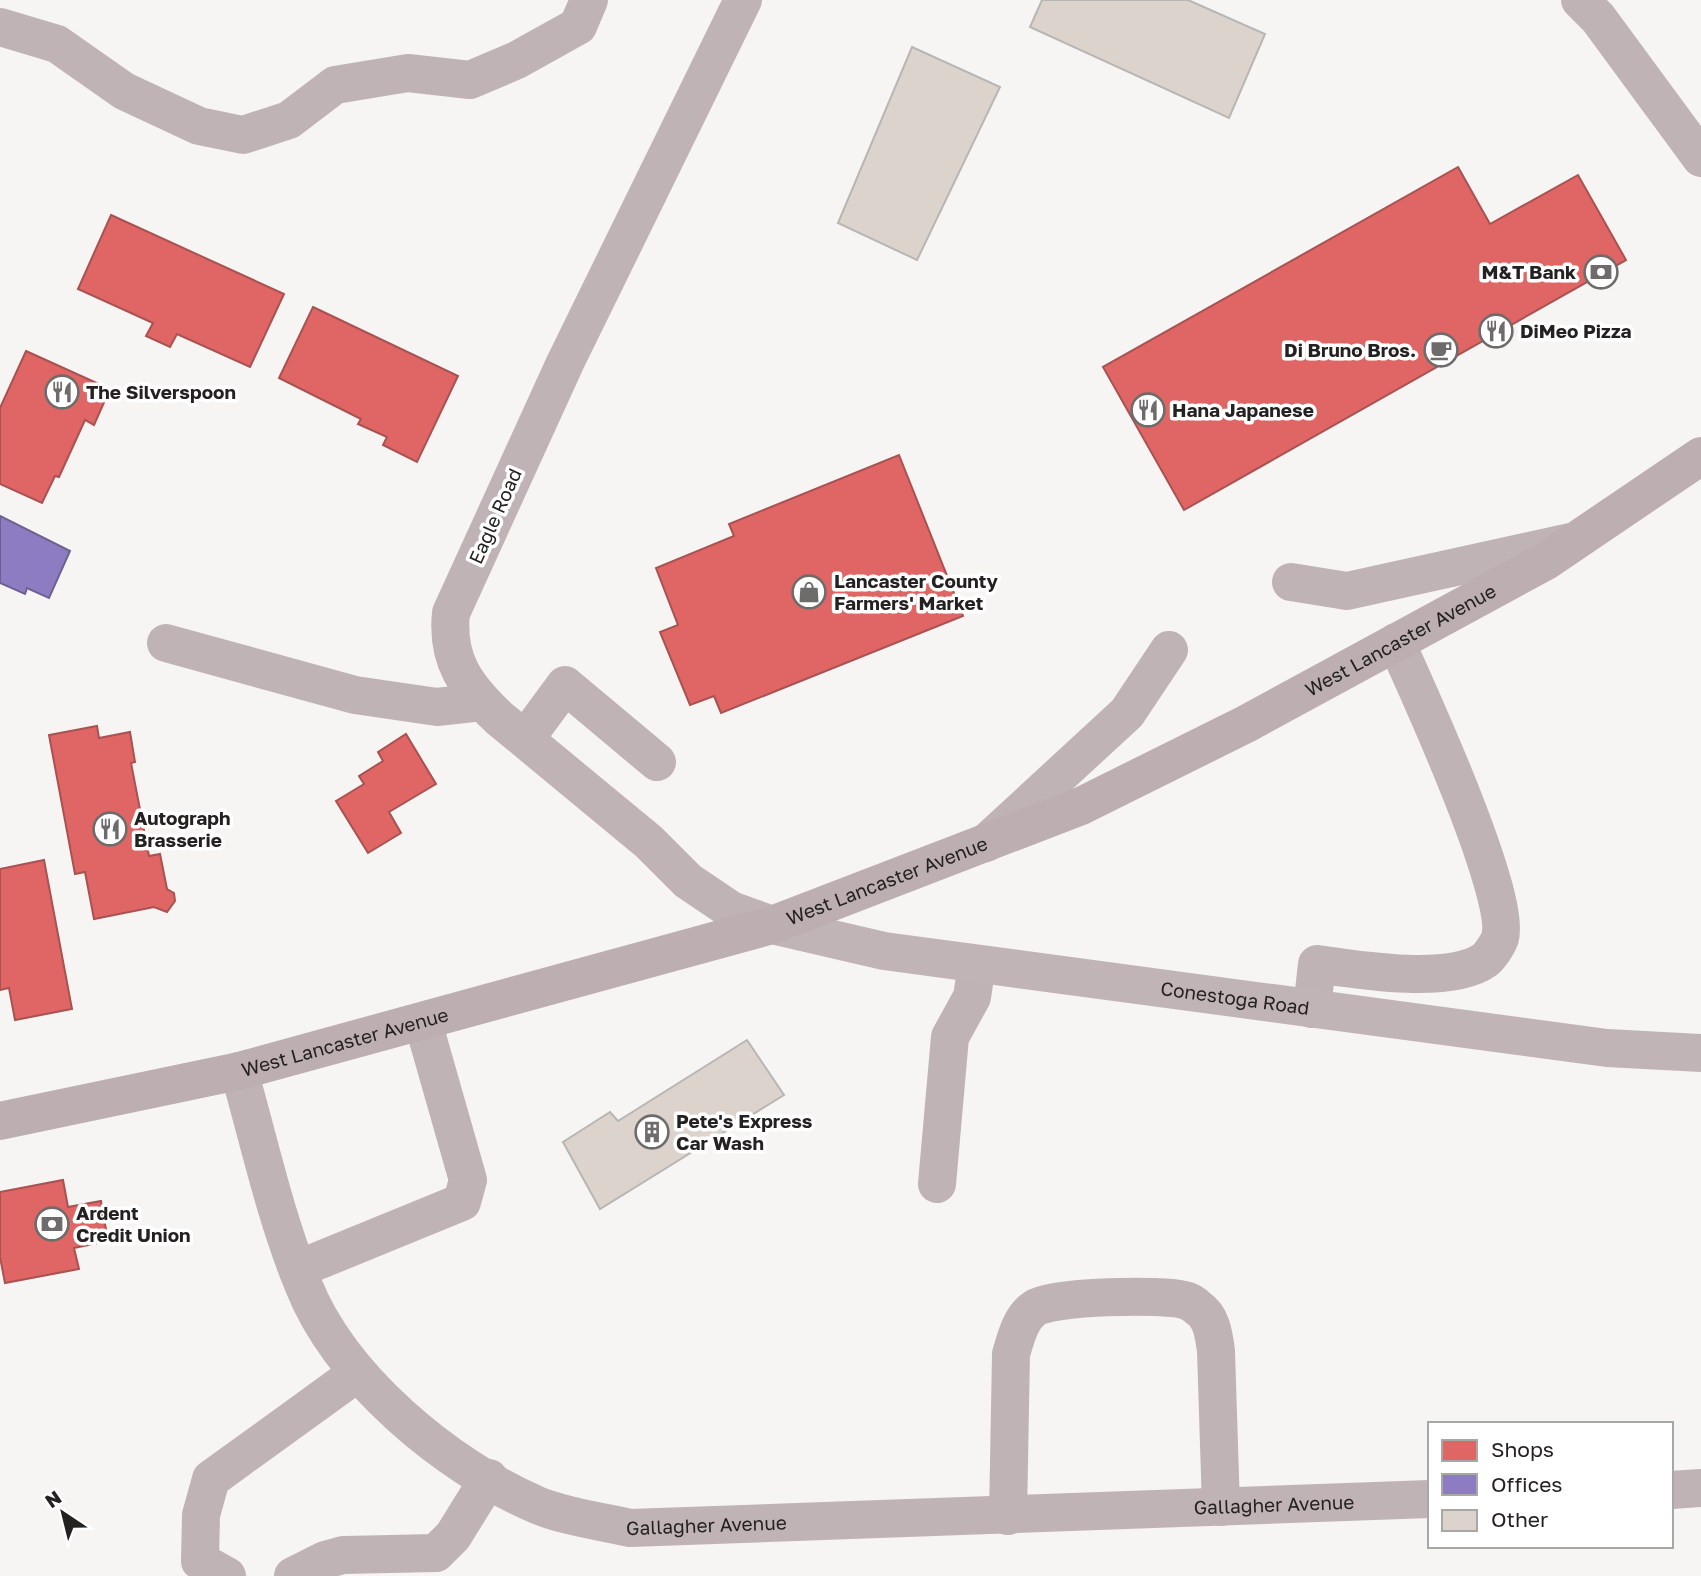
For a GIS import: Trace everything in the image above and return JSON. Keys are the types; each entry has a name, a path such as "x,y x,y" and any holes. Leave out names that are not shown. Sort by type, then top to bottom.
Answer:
{"highway":[{"name":"West Lancaster Avenue","path":"0,1121 239,1071 772,925 1082,806 1246,724 1546,561 1701,456"}],"main road":[{"name":"Conestoga Road","path":"772,925 884,951 977,964 1607,1048 1701,1053"}],"street":[{"path":"0,27 57,44 124,91 199,126 243,135 289,121 335,85 408,73 470,80 517,60 578,26 589,0"},
{"name":"Eagle Road","path":"743,0 565,363 451,614 449,635 452,656 482,702 649,842 688,881 731,910 772,925"},
{"path":"1580,0 1598,18 1701,158"},
{"path":"1291,582 1347,591 1575,541"},
{"path":"1312,1009 1317,964 1391,975 1464,970 1486,959 1500,939 1498,902 1445,752 1396,642"},
{"path":"166,643 355,695 437,706 482,702"},
{"path":"986,843 1127,713 1169,650"},
{"path":"526,738 565,685 657,762"},
{"path":"937,1184 950,1037 972,997 977,964"},
{"path":"1384,1018 1391,975"},
{"path":"298,1269 462,1202 468,1180 423,1021"},
{"name":"Gallagher Avenue","path":"239,1071 303,1286 336,1347 356,1374 455,1459 538,1505 630,1528 1428,1499"},
{"path":"1008,1516 1012,1354 1018,1329 1035,1308 1058,1300 1076,1298 1184,1300 1201,1309 1213,1328 1216,1351 1221,1507"},
{"path":"227,1576 200,1562 201,1515 211,1479 356,1374"},
{"path":"293,1576 325,1560 343,1555 436,1553 453,1536 489,1478"},
{"path":"1673,1489 1701,1488"}],"building: Shops":[{"path":"1458,167 1490,224 1578,175 1626,260 1184,510 1103,367"},
{"path":"111,215 284,294 250,367 177,334 170,347 146,336 153,323 78,289"},
{"path":"313,307 458,376 417,462 383,445 387,437 358,424 361,419 279,378"},
{"path":"26,351 110,389 94,425 85,420 59,477 55,476 42,503 0,484 0,408"},
{"name":"Lancaster County Farmers' Market","path":"899,455 963,616 721,713 714,696 690,705 660,632 678,625 656,568 734,536 729,524"},
{"path":"97,726 99,738 130,732 135,762 131,763 149,856 160,854 167,889 174,893 175,901 167,912 154,907 94,919 85,872 75,874 49,735"},
{"path":"406,734 436,784 389,812 401,833 368,853 336,801 364,784 359,776 383,761 378,752"},
{"path":"44,860 72,1009 15,1020 9,988 0,990 0,869"},
{"name":"Ardent Credit Union","path":"63,1180 68,1207 101,1201 108,1241 74,1248 79,1269 5,1283 0,1257 0,1192"}],"building: Offices":[{"path":"0,516 70,551 49,598 27,588 25,594 0,583"}],"building: Other":[{"path":"1042,0 1188,0 1265,34 1229,118 1030,27"},
{"path":"912,47 1000,87 917,260 838,223"},
{"name":"Pete's Express Car Wash","path":"747,1040 784,1095 600,1209 563,1142 610,1112 618,1121"}],"place":[{"name":"M&T Bank","path":"1601,272"},
{"name":"DiMeo Pizza","path":"1496,331"},
{"name":"Di Bruno Bros.","path":"1441,350"},
{"name":"The Silverspoon","path":"62,392"},
{"name":"Hana Japanese","path":"1148,410"},
{"name":"Lancaster County Farmers' Market","path":"809,592"},
{"name":"Autograph Brasserie","path":"110,829"},
{"name":"Pete's Express Car Wash","path":"652,1132"},
{"name":"Ardent Credit Union","path":"52,1224"}]}
